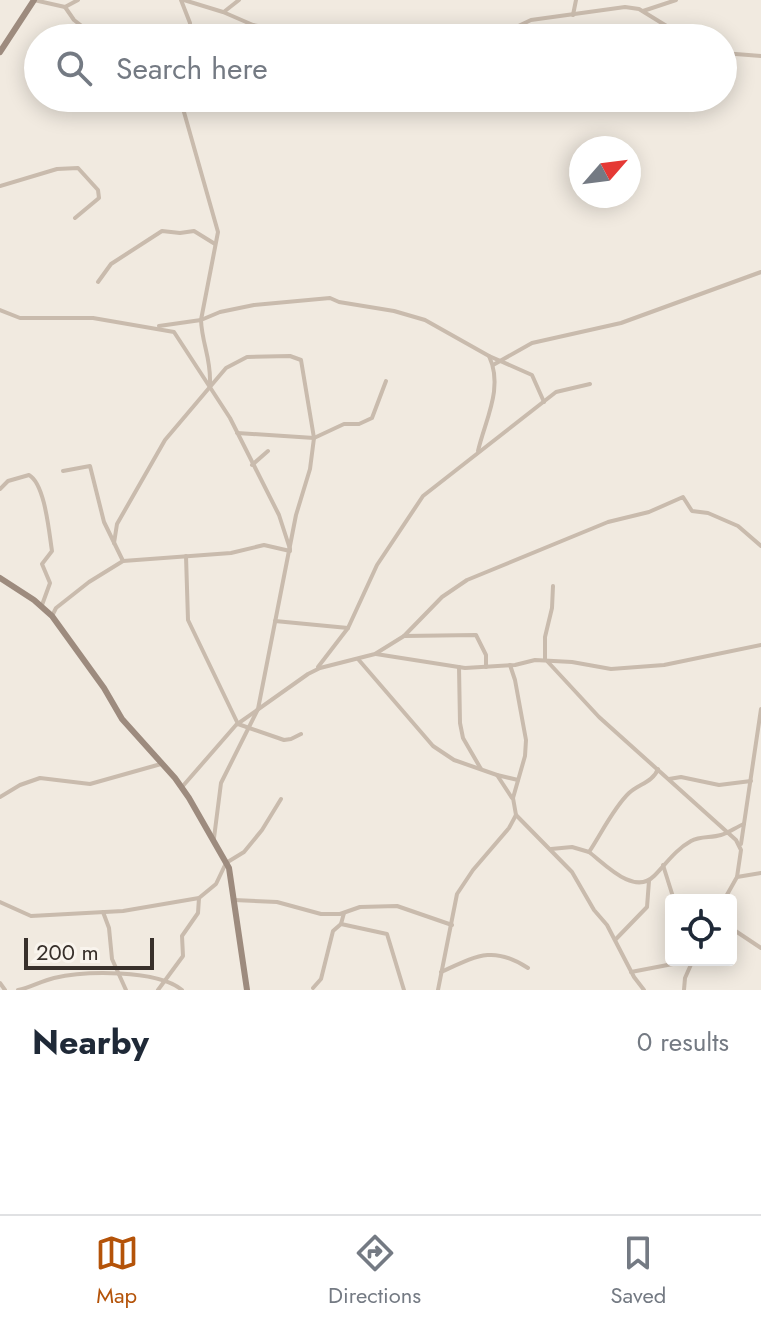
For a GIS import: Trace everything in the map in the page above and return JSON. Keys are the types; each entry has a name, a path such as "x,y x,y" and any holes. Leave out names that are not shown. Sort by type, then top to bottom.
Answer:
{"street":[{"path":"0,52 34,0 65,7 78,0"},
{"path":"183,0 251,24"},
{"path":"183,0 190,24"},
{"path":"223,12 239,0"},
{"path":"573,15 576,0"},
{"path":"643,11 676,0"},
{"path":"65,7 79,24"},
{"path":"523,24 531,20 625,7 643,11 664,24"},
{"path":"737,54 761,56"},
{"path":"184,112 218,232 201,320 202,339 210,357 210,386"},
{"path":"0,186 57,169 78,168 98,190 99,198 75,218"},
{"path":"98,282 111,264 162,231 194,231 216,245"},
{"path":"493,365 532,343 621,323 761,272"},
{"path":"152,327 201,320 220,312 254,305 330,298 425,320 489,356 532,375 544,402"},
{"path":"0,310 20,318 93,318 174,332 237,433 279,515 290,551"},
{"path":"478,454 495,394 493,365 489,356"},
{"path":"114,543 117,524 165,440 226,368 247,357 297,357 304,365 314,438 310,469 296,515 258,709 221,783 213,841"},
{"path":"237,433 314,438 344,424 359,424 372,418 386,381"},
{"path":"182,787 238,724 317,669 348,628 377,565 423,496 560,390 590,384"},
{"path":"252,465 268,451"},
{"path":"63,471 90,466 104,522 123,561"},
{"path":"0,489 8,481 29,475 36,480 45,508 52,551 42,564 50,583 41,607"},
{"path":"317,669 375,654 404,636 442,597 467,580 563,539 613,520 649,512 679,498 687,498 692,511 708,513 738,526 761,546"},
{"path":"52,616 79,589 123,561 235,553 264,545 290,551"},
{"path":"186,556 188,620 238,724 284,740 301,734"},
{"path":"0,578 52,616 104,688 122,719 182,787 226,863 247,990"},
{"path":"553,586 552,608 545,637 546,660 599,717 740,846"},
{"path":"275,621 348,628"},
{"path":"404,636 476,635 486,655 486,667"},
{"path":"375,654 459,667 546,660 608,669 643,668 761,645"},
{"path":"358,659 440,752 462,764 518,780"},
{"path":"510,665 526,735 525,756 513,798"},
{"path":"459,667 463,738 481,769"},
{"path":"727,894 737,877 761,709"},
{"path":"754,752 761,753"},
{"path":"0,797 40,778 90,784 162,764"},
{"path":"589,852 623,798 654,778 658,769"},
{"path":"497,775 513,798 516,815 572,872 644,990"},
{"path":"669,779 681,777 719,785 751,781"},
{"path":"0,902 29,916 103,912 199,898 216,884 226,863 244,852 281,799"},
{"path":"438,990 461,887 516,815"},
{"path":"550,849 572,847 589,852 630,881 640,882 650,879 690,842 728,832 744,824"},
{"path":"663,865 672,894"},
{"path":"737,877 761,873"},
{"path":"615,939 647,907 650,879"},
{"path":"158,990 183,956 182,936 198,913 199,898"},
{"path":"234,900 277,902 321,914 340,914 360,907 397,906 452,925"},
{"path":"313,988 322,976 333,931 341,924 345,911"},
{"path":"103,912 109,928 112,959 126,990"},
{"path":"341,924 387,934 404,990"},
{"path":"737,932 761,948"},
{"path":"441,972 473,958 499,953 528,968"},
{"path":"631,972 665,965"},
{"path":"684,990 691,966"},
{"path":"18,990 87,973 165,981 182,990"},
{"path":"0,983 5,990"},
{"path":"35,990 39,984"}]}
